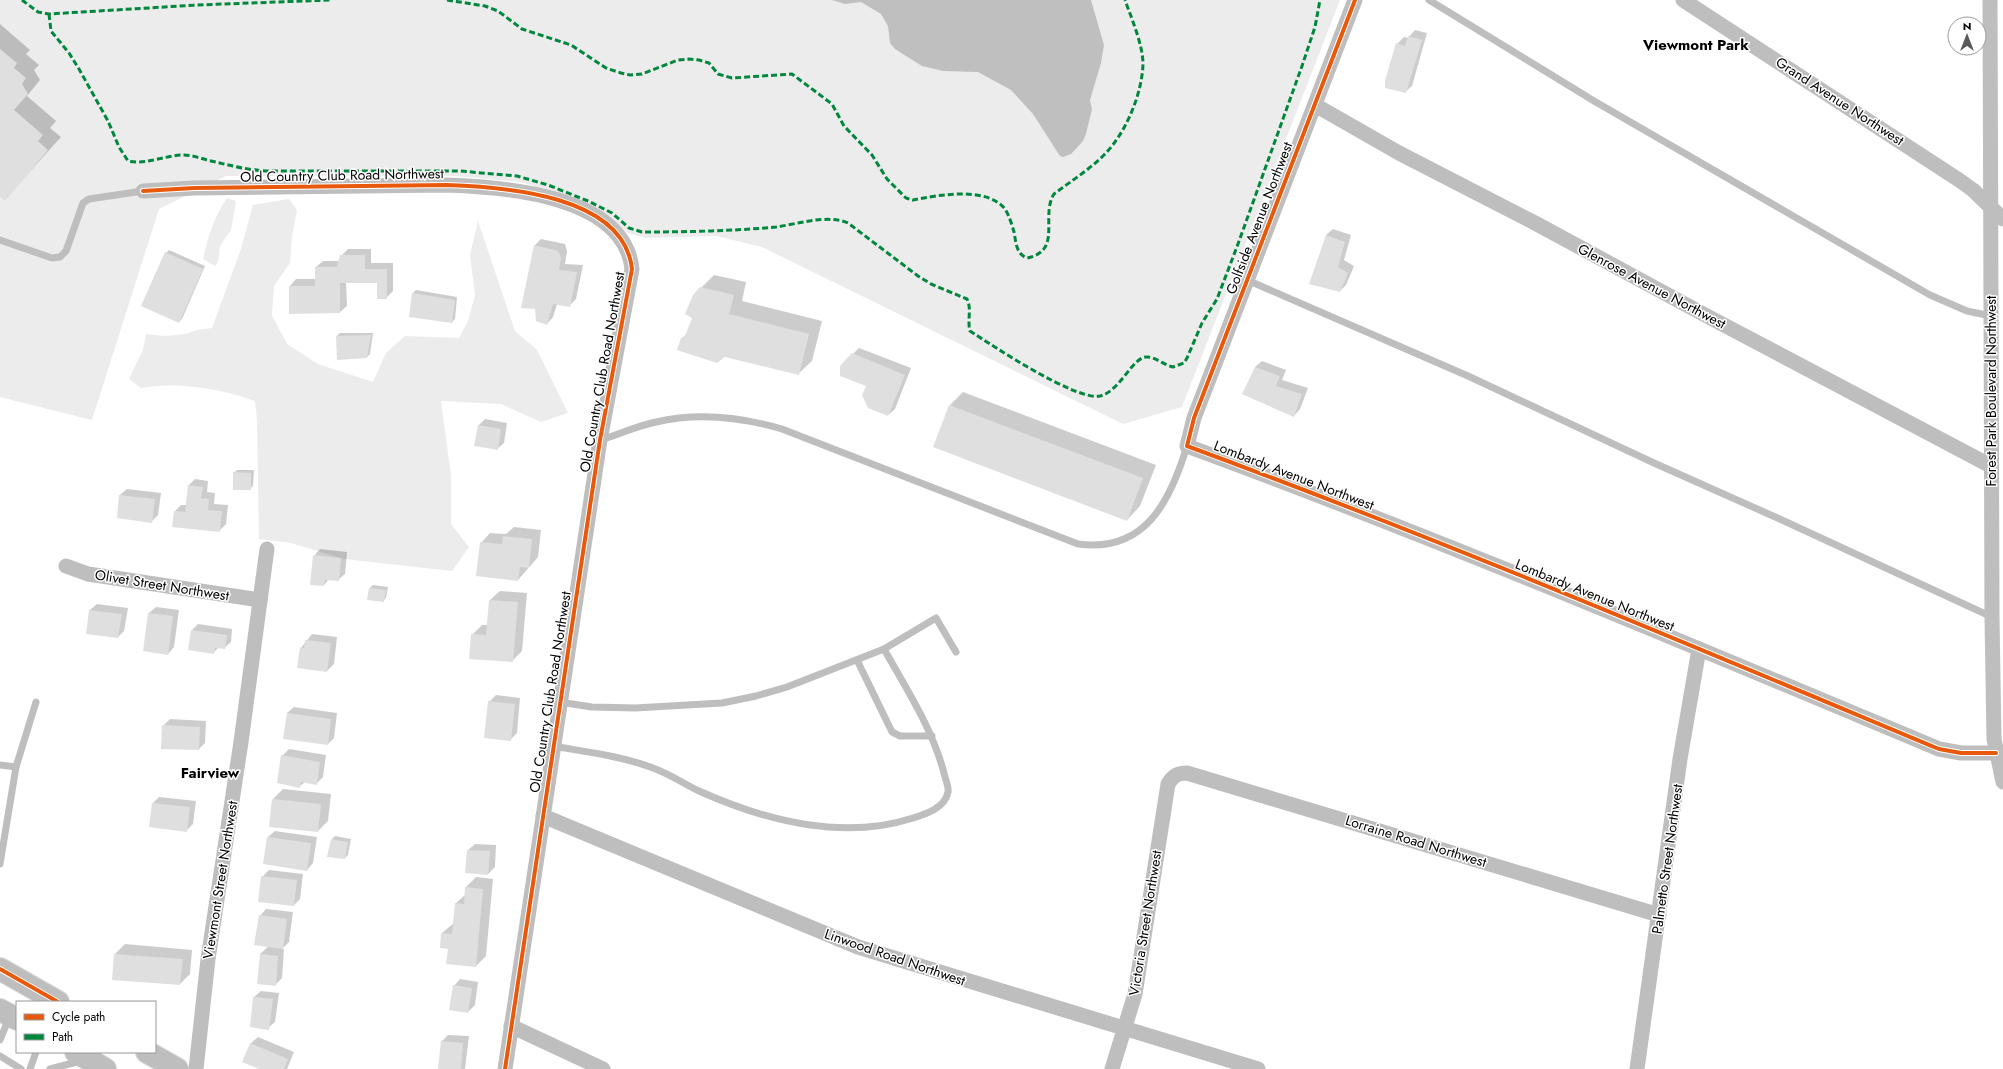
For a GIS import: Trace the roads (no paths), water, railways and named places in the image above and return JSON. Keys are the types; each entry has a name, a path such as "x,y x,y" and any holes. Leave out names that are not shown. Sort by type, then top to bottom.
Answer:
{"main road":[{"path":"0,969 56,1001"},
{"path":"149,1053 177,1069"}],"street":[{"name":"Golfside Avenue Northwest","path":"1187,446 1194,418 1355,0"},
{"name":"Grand Avenue Northwest","path":"1683,0 1959,180 1973,190 2003,220"},
{"name":"Forest Park Boulevard Northwest","path":"1990,0 1991,466 1994,739 2003,782"},
{"name":"Glenrose Avenue Northwest","path":"1315,105 1400,153 1535,223 1705,315 1991,466"},
{"name":"Old Country Club Road Northwest","path":"142,191 194,188 447,185 486,186 536,194 566,202 586,211 617,232 625,244 632,269 600,440 559,702 505,1069"},
{"name":"Lombardy Avenue Northwest","path":"1187,446 1287,484 1699,649 1939,748 1961,754 1996,753"},
{"name":"Viewmont Street Northwest","path":"196,1069 208,959 241,742 267,549"},
{"name":"Olivet Street Northwest","path":"66,566 88,574 260,600"},
{"name":"Palmetto Street Northwest","path":"1637,1069 1680,759 1699,649"},
{"name":"Lorraine Road Northwest","path":"1173,776 1179,773 1187,773 1659,914"},
{"name":"Victoria Street Northwest","path":"1112,1069 1135,994 1168,784 1173,776"},
{"name":"Linwood Road Northwest","path":"543,816 858,947 1125,1030 1258,1069"},
{"path":"512,1026 603,1069"}],"lane":[{"path":"1429,0 1594,101 1930,295 1967,311 1991,316"},
{"path":"0,240 52,258 60,257 66,251 83,203 90,199 142,191"},
{"path":"1247,280 1468,376 1654,464 1782,520 1992,617"},
{"path":"600,440 654,422 685,417 727,417 755,421 782,429 1071,541 1096,546 1118,542 1129,538 1144,528 1173,485 1187,446"},
{"path":"559,702 592,707 635,708 722,703 756,696 787,687 884,649 936,618 956,652"},
{"path":"553,746 613,756 653,768 698,790 746,809 804,824 834,829 865,829 895,824 930,813 944,801 948,791 943,768 932,736 884,649"},
{"path":"857,660 892,732 900,736 932,736"},
{"path":"0,864 16,767 36,702"},
{"path":"0,765 16,767"},
{"path":"0,1040 9,1015"},
{"path":"30,1069 36,1053"},
{"path":"0,1056 20,1069"},
{"path":"50,1069 90,1060"}],"district":[{"name":"Viewmont Park","path":"1696,45"},
{"name":"Fairview","path":"210,773"}]}
